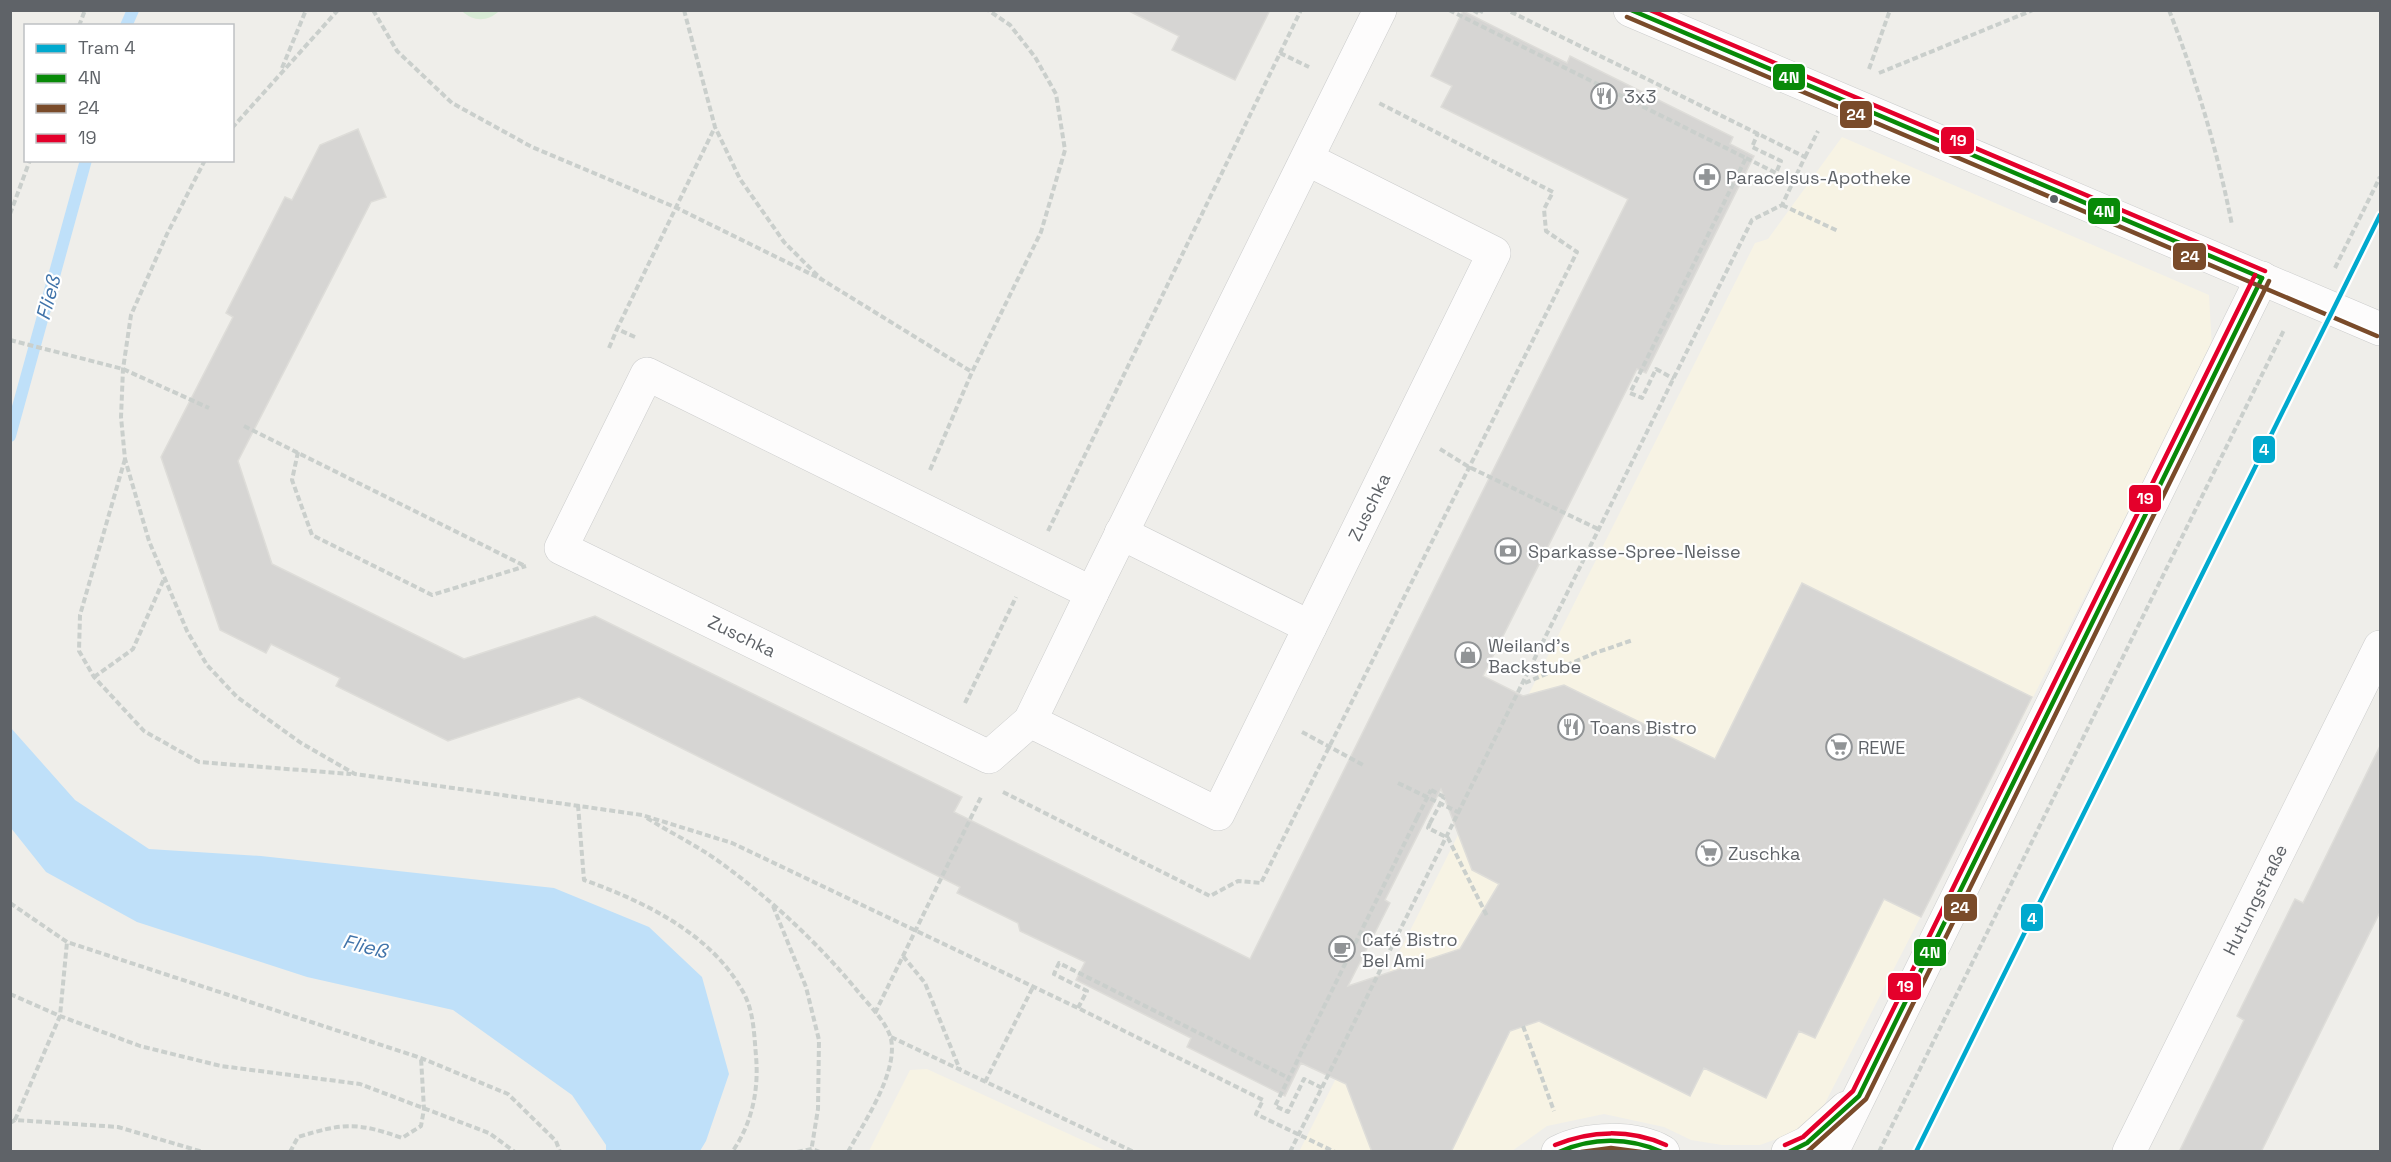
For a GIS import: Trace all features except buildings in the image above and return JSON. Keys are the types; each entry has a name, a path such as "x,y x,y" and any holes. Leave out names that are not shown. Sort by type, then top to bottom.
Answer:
{"street":[{"path":"1030,721 1380,10"},
{"path":"1630,10 2369,324"},
{"name":"Zuschka","path":"1092,593 647,374 561,548 989,757 1030,721 1218,814 1494,253 1307,159"},
{"path":"1832,1152 2262,278"},
{"path":"1121,534 1310,627"},
{"name":"Hutungstraße","path":"2129,1152 2380,647"},
{"path":"1788,1152 1807,1143 1859,1096"},
{"path":"1563,1149 1595,1139 1652,1146 1663,1152"}],"path":[{"path":"281,72 306,10"},
{"path":"234,126 338,10"},
{"path":"373,10 397,51 452,103 532,147 677,208 821,279 972,372"},
{"path":"692,10 685,13 715,127 740,179 765,216 784,242 821,279"},
{"path":"930,471 972,372 1041,232 1065,150 1056,94 1035,57 1010,25 988,10"},
{"path":"949,736 1301,10"},
{"path":"1449,10 1776,173 1781,161 1752,147 1758,133"},
{"path":"1473,10 1480,14 1482,10"},
{"path":"1290,1152 1448,838 1752,220 1782,205 1805,157 1507,10"},
{"path":"1865,79 1890,10"},
{"path":"1876,74 2033,10"},
{"path":"2169,10 2196,80 2218,153 2234,237"},
{"path":"609,348 715,127"},
{"path":"1674,378 1656,369 1642,398 1630,393 1746,158"},
{"path":"10,214 29,162"},
{"path":"204,162 167,234 130,315 123,369 121,417 125,459 148,541 187,631 207,665 237,697 301,743 355,774"},
{"path":"1880,1152 2288,321 2304,297 2330,277 2380,177"},
{"path":"1782,205 1838,231"},
{"path":"617,329 639,339"},
{"path":"10,340 123,369 209,408"},
{"path":"1408,429 1469,467 1600,530"},
{"path":"298,452 292,480 312,535 432,595 526,566"},
{"path":"125,459 80,615 80,651 94,677 144,732 199,762 355,774 578,805 642,815 732,843 1078,1008 1263,1100 1256,1114 1335,1152"},
{"path":"94,677 133,649 165,579"},
{"path":"1524,684 1595,653 1633,640"},
{"path":"1268,712 1365,766"},
{"path":"1398,783 1460,813"},
{"path":"875,1013 988,784"},
{"path":"1322,1088 1304,1078 1288,1112 1275,1106 1431,790 1444,797 1428,828 1448,838 1486,916"},
{"path":"578,805 584,880 624,894 682,927 716,955 743,991 753,1022 757,1067 753,1105 743,1136 732,1152"},
{"path":"642,815 721,862 772,905 834,962 891,1037 1134,1152"},
{"path":"10,903 67,942 421,1058 508,1094 556,1141 560,1152"},
{"path":"772,905 806,987 819,1040 818,1109 811,1150"},
{"path":"67,942 60,1016 13,1122 118,1127 202,1152"},
{"path":"903,956 926,983 960,1070"},
{"path":"1078,1008 1086,991 1054,974 1059,963 1289,1078"},
{"path":"985,1082 1033,987"},
{"path":"10,994 60,1016 140,1046 221,1066 360,1084 489,1133 515,1152"},
{"path":"1523,1026 1563,1149"},
{"path":"848,1152 876,1099 891,1064 891,1037"},
{"path":"290,1152 298,1137 338,1125 371,1127 402,1138 421,1126 424,1109 421,1058"},
{"path":"797,1152 811,1150 820,1152"}],"shaded area":[{"path":"1842,137 2209,295 2212,348 1820,1113 1799,1131 1760,1145 1722,1145 1691,1140 1664,1127 1604,1114 1547,1126 1512,1151 1299,1152 1755,243 1768,239"},
{"path":"927,1069 1106,1151 869,1151 910,1070"}],"green space":[{"path":"462,11 499,11 485,19 476,19"}],"water":[{"path":"11,728 75,800 149,849 261,856 554,888 649,927 702,977 729,1074 706,1141 700,1151 606,1151 606,1145 572,1095 453,1010 307,977 137,922 46,872 11,828"}],"waterway":[{"name":"Fließ","path":"127,24 133,10"},
{"name":"Fließ","path":"10,436 85,162"}],"tram line":[{"name":"4","path":"1916,1152 2380,215"}],"transit line":[{"name":"4N","path":"1631,10 2262,278"},
{"name":"19","path":"1650,10 2265,271"},
{"name":"24","path":"1627,17 2377,336"},
{"name":"19","path":"1785,1145 1803,1137 1853,1091 2255,275"},
{"name":"4N","path":"1789,1152 1807,1143 1859,1096 2262,278"},
{"name":"24","path":"1807,1152 1866,1099 2269,281"},
{"name":"19","path":"1555,1145 1582,1136 1610,1133 1639,1136 1666,1145"},
{"name":"4N","path":"1559,1152 1597,1141 1624,1141 1662,1152"},
{"name":"24","path":"1581,1152 1611,1148 1641,1152"}],"place":[{"name":"3x3","path":"1604,96"},
{"name":"Paracelsus-Apotheke","path":"1707,177"},
{"name":"Sparkasse-Spree-Neisse","path":"1508,551"},
{"name":"Weiland's Backstube","path":"1468,655"},
{"name":"Toans Bistro","path":"1571,727"},
{"name":"REWE","path":"1839,747"},
{"name":"Zuschka","path":"1709,853"},
{"name":"Café Bistro Bel Ami","path":"1342,949"}]}
